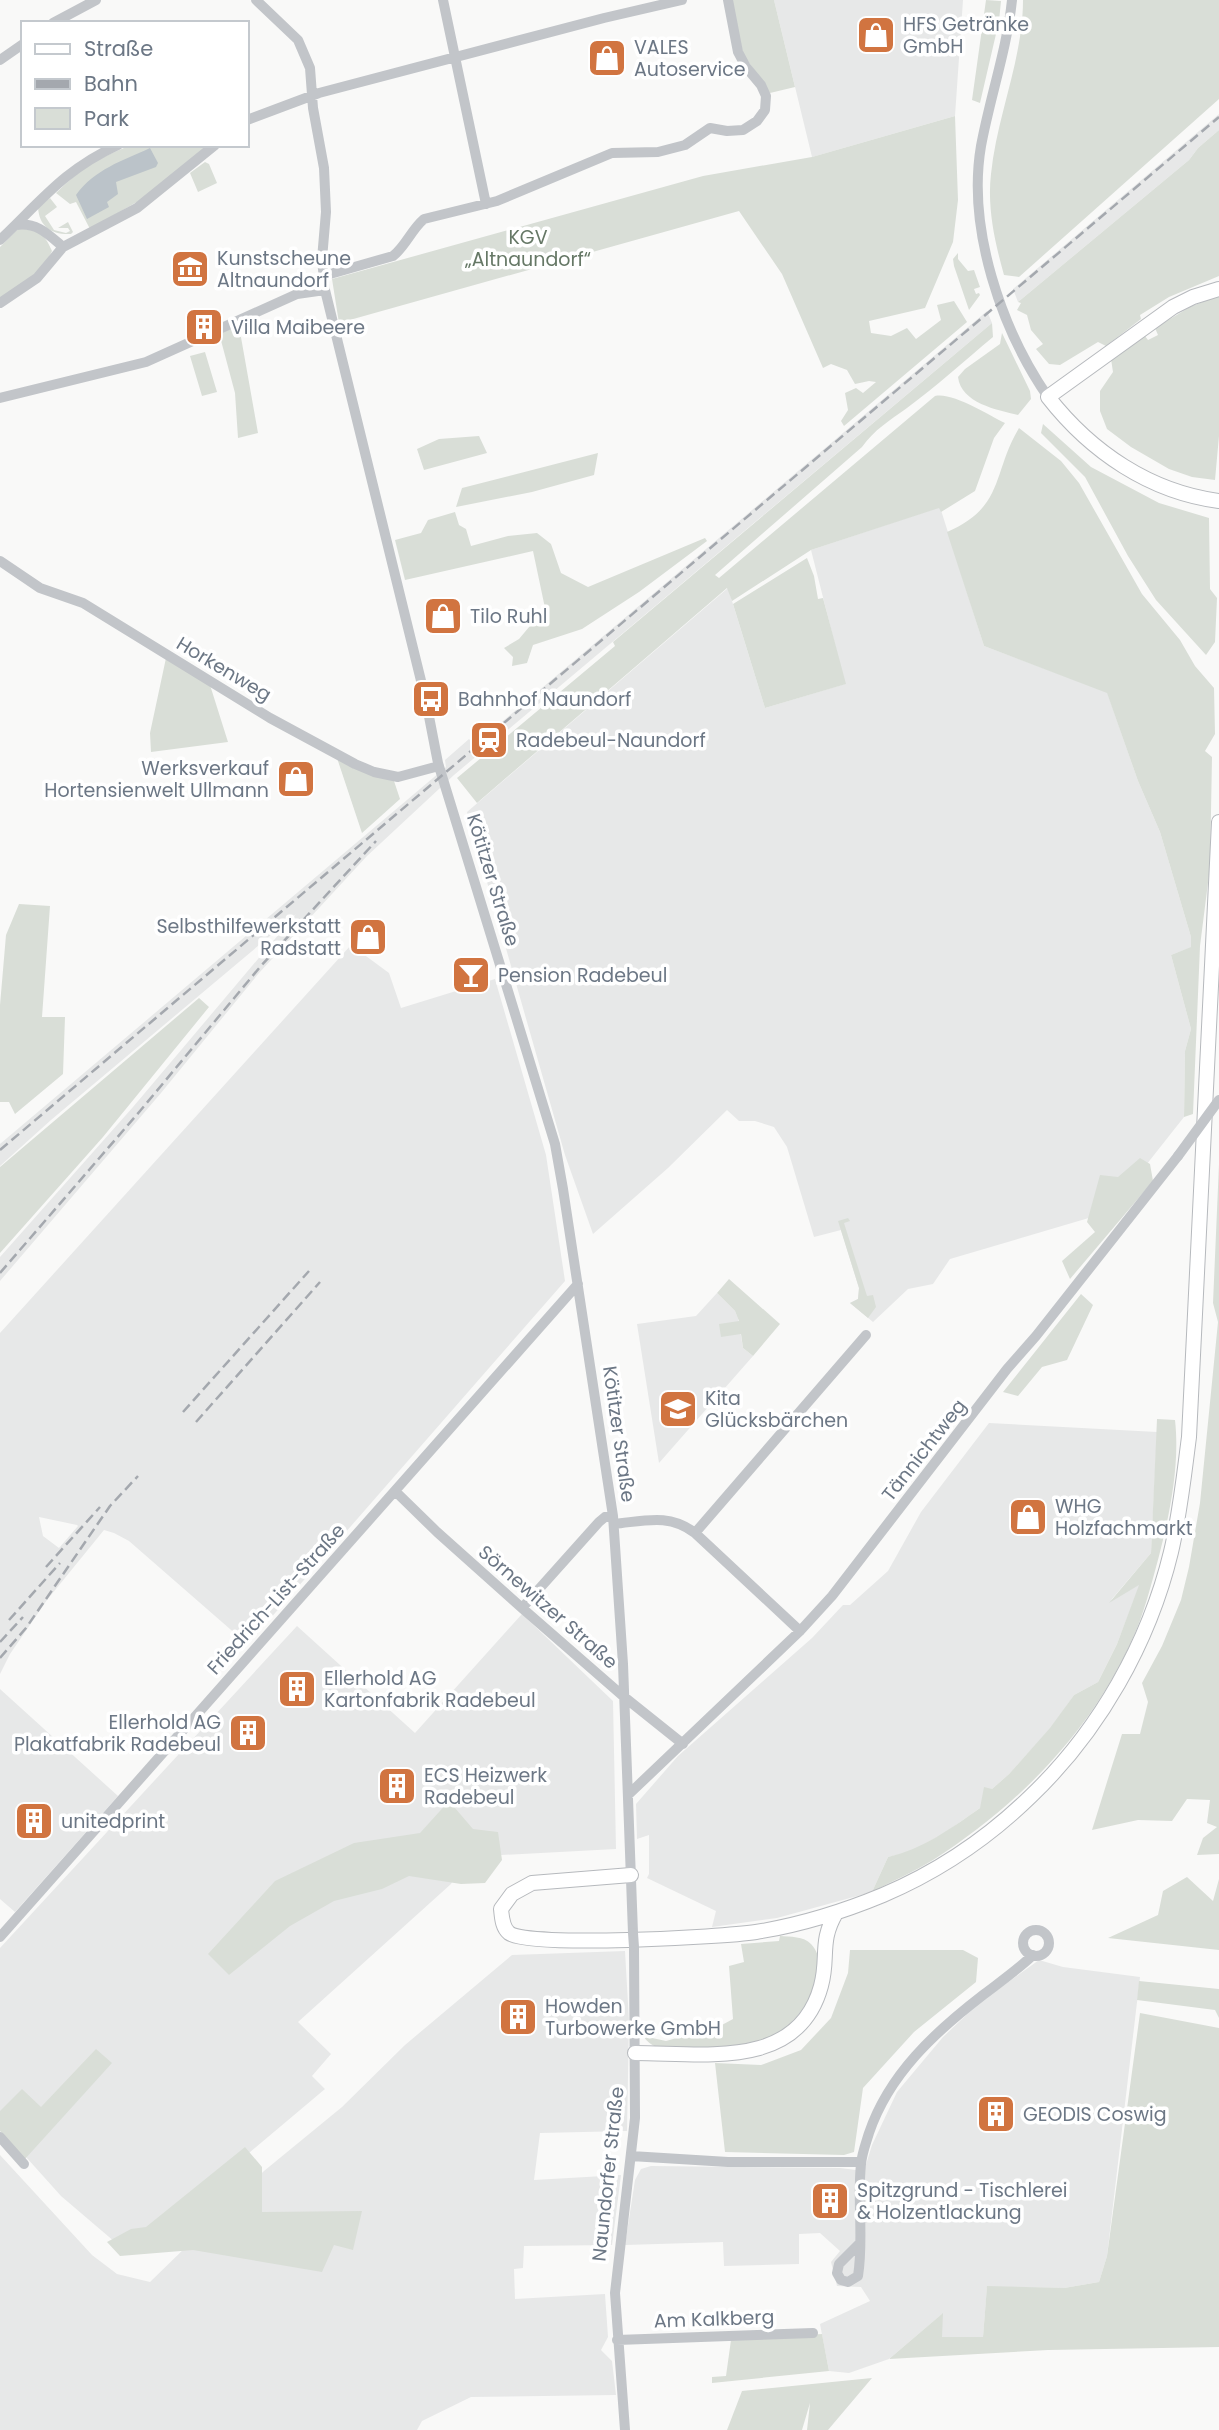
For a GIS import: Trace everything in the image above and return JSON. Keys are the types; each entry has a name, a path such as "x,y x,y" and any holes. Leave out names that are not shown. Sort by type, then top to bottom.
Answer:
{"main road":[{"path":"1219,289 1173,307 1048,397 1101,451 1138,476 1200,499 1219,501"},
{"path":"631,1875 532,1883 512,1894 501,1909 502,1923 510,1933 520,1937 580,1940 697,1938 754,1933 836,1913 885,1894 935,1869 982,1837 1031,1796 1076,1747 1112,1697 1141,1638 1158,1594 1175,1530 1189,1437 1219,822"},
{"path":"635,2053 728,2054 753,2052 778,2043 796,2029 817,1999 823,1976 827,1928 836,1913"}],"street":[{"path":"57,21 96,0"},
{"name":"Kötitzer Straße","path":"256,0 298,40 310,68 324,168 326,212 322,247 325,289 426,701 439,766 555,1144 614,1520 628,1795"},
{"path":"443,0 486,204"},
{"path":"622,0 624,13"},
{"path":"248,120 312,96 682,0"},
{"path":"323,276 393,257 401,250 415,226 424,219 486,204 612,153 658,152 685,145 710,128 743,130 757,121 765,110 766,96 738,52 727,0"},
{"path":"1012,0 1010,22 981,148 978,192 980,227 987,258 1011,330 1029,368 1048,397"},
{"path":"0,60 21,45"},
{"path":"0,240 49,190 92,157 114,147"},
{"path":"0,303 37,278 63,247 137,208 213,147"},
{"path":"35,205 42,229"},
{"path":"16,225 32,225 42,229 63,247"},
{"path":"0,398 146,362 297,294 325,289"},
{"name":"Horkenweg","path":"0,561 40,587 83,603 270,718 355,764 398,778 439,766"},
{"name":"Tännichtweg","path":"628,1795 800,1632 832,1597 1219,1100"},
{"name":"Friedrich-List-Straße","path":"0,1937 578,1284"},
{"path":"695,1533 866,1335"},
{"name":"Sörnewitzer Straße","path":"395,1491 522,1608 683,1744"},
{"path":"522,1608 605,1517 614,1520 672,1520 695,1533 800,1632"},
{"name":"Naundorfer Straße","path":"625,2430 614,2315 617,2266 635,2118 634,1947 628,1795"},
{"path":"860,2244 861,2162 874,2119 883,2100 899,2074 955,2017 1033,1955"},
{"path":"0,2137 24,2164"},
{"path":"631,2156 728,2162 861,2162"},
{"name":"Am Kalkberg","path":"617,2340 813,2333"}],"shaded area":[{"path":"774,0 963,0 955,116 812,157"},
{"path":"1219,114 1219,130 1198,148 1189,160 1018,302 1013,289"},
{"path":"150,148 158,163 156,167 116,182 118,194 107,202 109,207 87,219 76,195 83,186 110,167"},
{"path":"987,311 992,323 454,775 367,856 259,973 161,1093 0,1281 0,1257 133,1107 296,914 0,1166 0,1144 446,767 445,760 469,739 475,745"},
{"path":"940,507 984,646 1107,692 1138,781 1160,832 1191,937 1192,947 1171,955 1191,1029 1185,1051 1184,1117 1109,1212 950,1259 933,1284 908,1289 873,1322 850,1303 858,1299 859,1288 841,1230 814,1237 787,1147 774,1127 755,1121 739,1121 727,1110 668,1168 593,1234 565,1155 467,812 728,588 765,708 845,684 811,550"},
{"path":"351,945 389,973 401,1008 495,979 546,1155 565,1281 255,1636 238,1636 129,1541 104,1530 47,1600 10,1654 0,1674 0,1333","holes":["39,1517 77,1525 59,1548 43,1536"]},
{"name":"Kita Glücksbärchen","path":"717,1293 735,1311 743,1348 753,1356 659,1463 637,1324 696,1316"},
{"path":"989,1423 1157,1432 1151,1553 1111,1600 1140,1584 1117,1644 1098,1682 1074,1695 1051,1728 992,1789 980,1808 943,1834 910,1852 888,1857 872,1892 777,1918 712,1927 716,1911 647,1878 649,1835 637,1839 636,1804 678,1756 812,1638 843,1605 850,1605 888,1571 921,1512"},
{"path":"522,1614 613,1701 616,1849 465,1857 451,1884 298,2022 331,2054 312,2076 325,2089 129,2254 61,2196 0,2128 0,1948 297,1626 415,1733"},
{"path":"0,1689 118,1796 15,1912 0,1899"},
{"path":"625,1951 629,2021 627,2131 540,2133 534,2180 621,2175 612,2245 524,2246 523,2268 514,2269 515,2299 605,2294 608,2337 601,2350 612,2361 616,2395 471,2397 422,2421 417,2430 0,2430 0,2155 92,2255 117,2274 150,2282 264,2171 342,2107 405,2045 512,1955"},
{"path":"1039,1960 1063,1967 1140,1977 1107,2256 1099,2282 1064,2288 987,2287 983,2337 942,2337 942,2314 889,2359 849,2373 829,2371 820,2324 870,2301 861,2287 837,2286 831,2262 840,2251 820,2233 799,2234 799,2264 724,2266 723,2242 625,2245 635,2180 641,2169 651,2166 840,2168 864,2171 872,2145 897,2092 943,2037 979,2003"}],"green space":[{"path":"732,0 774,0 795,87 770,93 743,54"},
{"path":"986,0 1001,1 980,103 972,100"},
{"path":"1023,0 1219,0 1219,99 1019,277 1004,275 993,225 990,187 994,152 1019,44"},
{"name":"KGV „Altnaundorf“","path":"955,116 958,200 953,242 925,308 869,321 871,333 891,336 907,328 916,339 941,320 937,305 954,301 967,322 844,426 841,421 848,410 845,393 856,388 863,393 876,382 855,384 847,370 831,364 823,368 782,274 739,211 339,323 332,279 703,176 812,157"},
{"path":"1219,130 1219,276 1169,297 1140,315 1141,319 1106,346 1098,342 1060,365 1049,364 1036,349 1043,344 1031,330 1027,315 1017,310 1021,303 1018,302 1189,160 1198,148"},
{"path":"126,147 206,147 142,199 90,229 76,202 70,204 56,193 74,176"},
{"path":"205,162 209,164 217,183 198,192 190,173"},
{"path":"50,198 57,207 45,216 54,230 66,233 70,231 68,228 58,228 68,222 73,232 71,234 52,231 41,220 38,207"},
{"path":"19,228 40,233 52,251 48,259 23,284 0,299 0,247"},
{"path":"958,253 958,259 968,271 974,270 980,287 974,289 976,294 980,295 969,310 954,266 953,259"},
{"path":"1219,297 1219,436 1215,480 1192,477 1169,469 1131,447 1107,429 1100,411 1100,391 1113,372 1111,359 1145,336 1148,340 1158,335 1155,328 1190,307"},
{"path":"992,323 993,337 877,430 862,447 715,575 719,578 935,396 951,397 1005,423 994,438 975,491 941,512 939,508 811,550 732,601 727,588 477,803 457,778 615,646 613,642"},
{"path":"239,326 258,433 238,438 235,393 219,333"},
{"path":"1002,333 1030,391 1031,399 1018,415 991,408 973,399 961,386 958,377 1000,344"},
{"path":"205,352 217,392 202,396 190,356"},
{"path":"1043,424 1091,467 1159,503 1209,518 1210,589 1217,598 1215,642 1206,655 1156,600 1128,556 1085,477 1041,433"},
{"path":"1019,428 1061,461 1079,483 1142,594 1180,640 1195,666 1214,688 1215,734 1205,751 1212,757 1210,867 1200,946 1193,1114 1184,1117 1185,1051 1191,1029 1171,955 1191,947 1191,937 1160,832 1138,781 1107,693 984,646 947,532 979,512 988,500"},
{"path":"479,436 487,453 424,470 417,449 439,439"},
{"path":"598,453 594,475 532,492 456,507 462,488"},
{"path":"455,512 459,525 466,529 471,546 508,536 537,533 551,544 561,573 588,587 705,538 707,541 639,592 582,629 533,645 527,663 512,666 513,657 504,648 519,639 545,608 533,551 405,580 395,540 421,533 428,520"},
{"path":"807,558 818,599 823,598 846,684 765,708 733,604"},
{"path":"166,658 210,685 228,742 151,752 150,733"},
{"path":"337,758 394,781 400,799 362,833"},
{"path":"19,904 50,906 42,1017 65,1017 63,1074 15,1114 9,1102 0,1102 0,1005 6,935"},
{"path":"199,998 209,1007 103,1137 0,1253 0,1167"},
{"path":"1140,1158 1150,1164 1153,1181 1070,1279 1062,1261 1095,1232 1087,1222 1100,1175 1118,1177"},
{"path":"1219,1164 1219,1854 1197,1855 1203,1838 1217,1827 1207,1823 1210,1800 1187,1799 1172,1821 1138,1820 1092,1830 1122,1734 1140,1734 1148,1702 1142,1683 1162,1646 1181,1600 1189,1567 1200,1503 1218,1322 1213,1303"},
{"path":"848,1218 850,1221 844,1223 867,1296 873,1295 876,1307 868,1318 850,1303 858,1299 859,1288 838,1221"},
{"path":"729,1279 780,1324 753,1356 743,1348 741,1334 721,1337 719,1324 739,1321 735,1311 717,1293"},
{"path":"1081,1294 1093,1305 1067,1360 1042,1367 1018,1396 1003,1392"},
{"path":"1157,1419 1175,1420 1176,1454 1170,1506 1143,1611 1114,1675 1072,1737 1021,1792 964,1839 933,1860 872,1892 888,1857 925,1844 980,1808 984,1787 992,1789 1009,1774 1050,1728 1074,1695 1098,1682 1117,1644 1139,1585 1109,1603 1151,1553"},
{"path":"449,1801 473,1829 498,1832 502,1860 485,1883 461,1884 409,1876 382,1889 334,1901 290,1926 229,1975 208,1954 275,1881 354,1843 420,1833"},
{"path":"1187,1877 1213,1901 1219,1879 1219,1950 1108,1938 1158,1915 1163,1891"},
{"path":"780,1936 808,1941 818,1956 819,1970 809,1999 800,2013 778,2035 749,2046 671,2049 653,2046 643,2036 666,2041 720,2026 733,2019 729,1966 744,1962 741,1944 779,1941"},
{"path":"850,1950 963,1950 978,1958 976,1982 914,2032 863,2088 854,2152 844,2155 725,2152 715,2063 761,2065 801,2050 831,2018 848,1973"},
{"path":"1139,1981 1219,1989 1219,2018 1215,2010 1137,2000"},
{"path":"1140,2013 1219,2028 1219,2347 1048,2350 889,2359 943,2313 942,2337 983,2337 987,2286 1064,2288 1099,2282 1107,2256"},
{"path":"96,2049 112,2063 25,2159 0,2131 0,2111 22,2089 41,2107"},
{"path":"245,2147 262,2167 262,2212 362,2211 353,2250 334,2245 322,2272 193,2250 120,2256 107,2242 131,2229 146,2227"},
{"path":"822,2334 829,2371 712,2383 712,2377 726,2376 731,2340"},
{"path":"872,2378 828,2430 807,2430 810,2403 802,2430 727,2430 742,2391"}],"railway":[{"path":"0,1150 1219,117"},
{"path":"0,1273 260,967 376,841"},
{"path":"183,1412 309,1271"},
{"path":"196,1422 320,1282"},
{"path":"0,1658 26,1628 110,1506 138,1476"},
{"path":"46,1567 100,1507"},
{"path":"9,1620 60,1563"},
{"path":"0,1642 23,1617"}],"place":[{"name":"HFS Getränke GmbH","path":"876,35"},
{"name":"VALES Autoservice","path":"607,58"},
{"name":"Kunstscheune Altnaundorf","path":"190,269"},
{"name":"Villa Maibeere","path":"204,327"},
{"name":"Tilo Ruhl","path":"443,616"},
{"name":"Bahnhof Naundorf","path":"431,699"},
{"name":"Radebeul-Naundorf","path":"489,740"},
{"name":"Werksverkauf Hortensienwelt Ullmann","path":"296,779"},
{"name":"Selbsthilfewerkstatt Radstatt","path":"368,937"},
{"name":"Pension Radebeul","path":"471,975"},
{"name":"Kita Glücksbärchen","path":"678,1409"},
{"name":"WHG Holzfachmarkt","path":"1028,1517"},
{"name":"Ellerhold AG Kartonfabrik Radebeul","path":"297,1689"},
{"name":"Ellerhold AG Plakatfabrik Radebeul","path":"248,1733"},
{"name":"ECS Heizwerk Radebeul","path":"397,1786"},
{"name":"unitedprint","path":"34,1821"},
{"name":"Howden Turbowerke GmbH","path":"518,2017"},
{"name":"GEODIS Coswig","path":"996,2114"},
{"name":"Spitzgrund - Tischlerei & Holzentlackung","path":"830,2201"}]}
